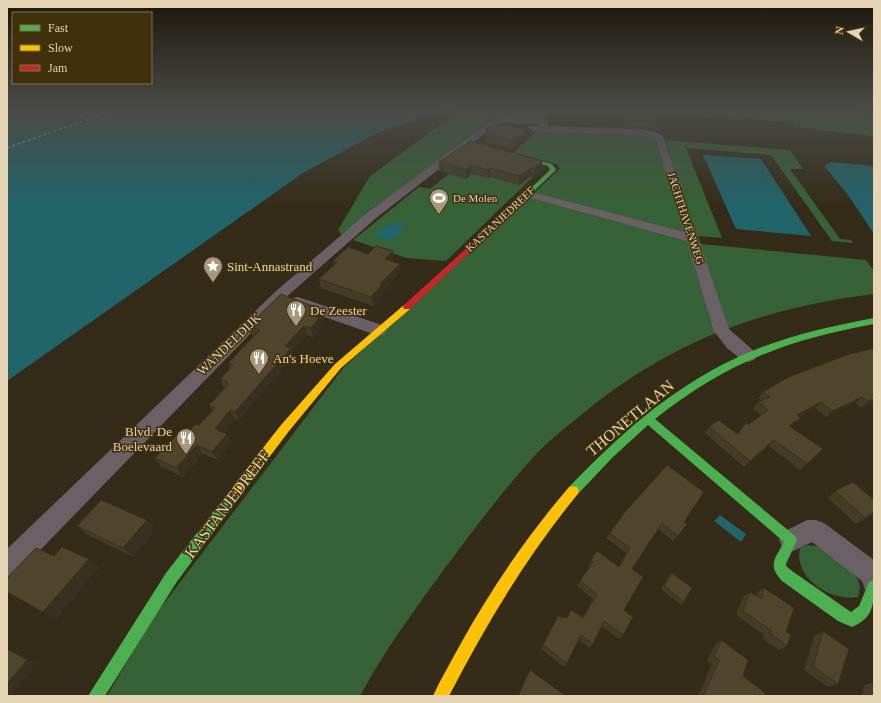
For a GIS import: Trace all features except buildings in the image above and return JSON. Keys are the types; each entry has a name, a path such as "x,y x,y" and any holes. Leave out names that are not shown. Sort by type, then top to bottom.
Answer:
{"street":[{"name":"JACHTHAVENWEG","path":"659,142 693,239 722,331 733,344 748,356"},
{"name":"KASTANJEDREEF","path":"96,696 171,578 228,500 285,428 338,366 404,310 553,170 550,165 466,143"},
{"name":"WANDELDIJK","path":"7,566 280,295 371,216 466,143"},
{"path":"528,194 693,239"},
{"path":"280,295 379,330"},
{"name":"THONETLAAN","path":"441,696 497,592 545,524 580,481 618,443 694,384 748,356 819,333 874,321"},
{"path":"648,419 791,540"},
{"path":"874,581 871,574 816,532 807,531 791,540 780,563 780,569 787,576 843,616 852,620 859,618 868,606 874,587"}],"green space":[{"path":"417,142 464,142 342,235 338,230 370,176"},
{"path":"525,142 657,142 684,231 697,236 666,142 688,142 790,150 803,169 790,169 840,239 851,240 853,243 832,241 771,155 686,148 722,238 698,236 701,244 866,260 874,271 874,294 795,308 758,318 721,331 652,365 619,386 586,411 537,453 490,509 400,630 360,696 107,696 152,619 344,367 560,169 557,164 513,153"},
{"name":"De Molen","path":"470,149 542,168 446,261 407,258 353,240 419,187 430,189 449,174 439,171"},
{"path":"807,545 821,547 852,570 860,587 858,597 847,598 826,592 816,586 808,578 802,569 799,559 800,548"}],"water":[{"path":"7,142 360,142 303,173 7,381"},
{"path":"703,155 761,159 811,236 736,229"},
{"path":"830,162 874,166 874,234 848,195 824,166"},
{"path":"407,223 399,234 388,242 384,238 376,237 378,232 384,226"},
{"path":"720,515 746,534 741,542 714,521"}],"ferry route":[{"path":"7,148 24,142"}],"traffic: fast":[{"path":"466,143 550,165 553,170 513,208"},
{"path":"573,491 610,453 649,418 691,387 714,373 770,347 821,332 874,321"},
{"path":"648,419 791,540 780,563 780,569 787,576 843,616 852,620 864,611 874,587"},
{"path":"96,696 171,578 238,489"}],"traffic: slow":[{"path":"238,489 285,428 338,366 407,307"},
{"path":"441,696 470,642 517,564 553,514 573,491"}],"traffic: jam":[{"path":"407,307 513,208"}],"place":[{"name":"De Molen","path":"439,215"},
{"name":"Sint-Annastrand","path":"213,283"},
{"name":"De Zeester","path":"296,327"},
{"name":"An's Hoeve","path":"259,375"},
{"name":"Blvd. De Boelevaard","path":"186,455"}]}
